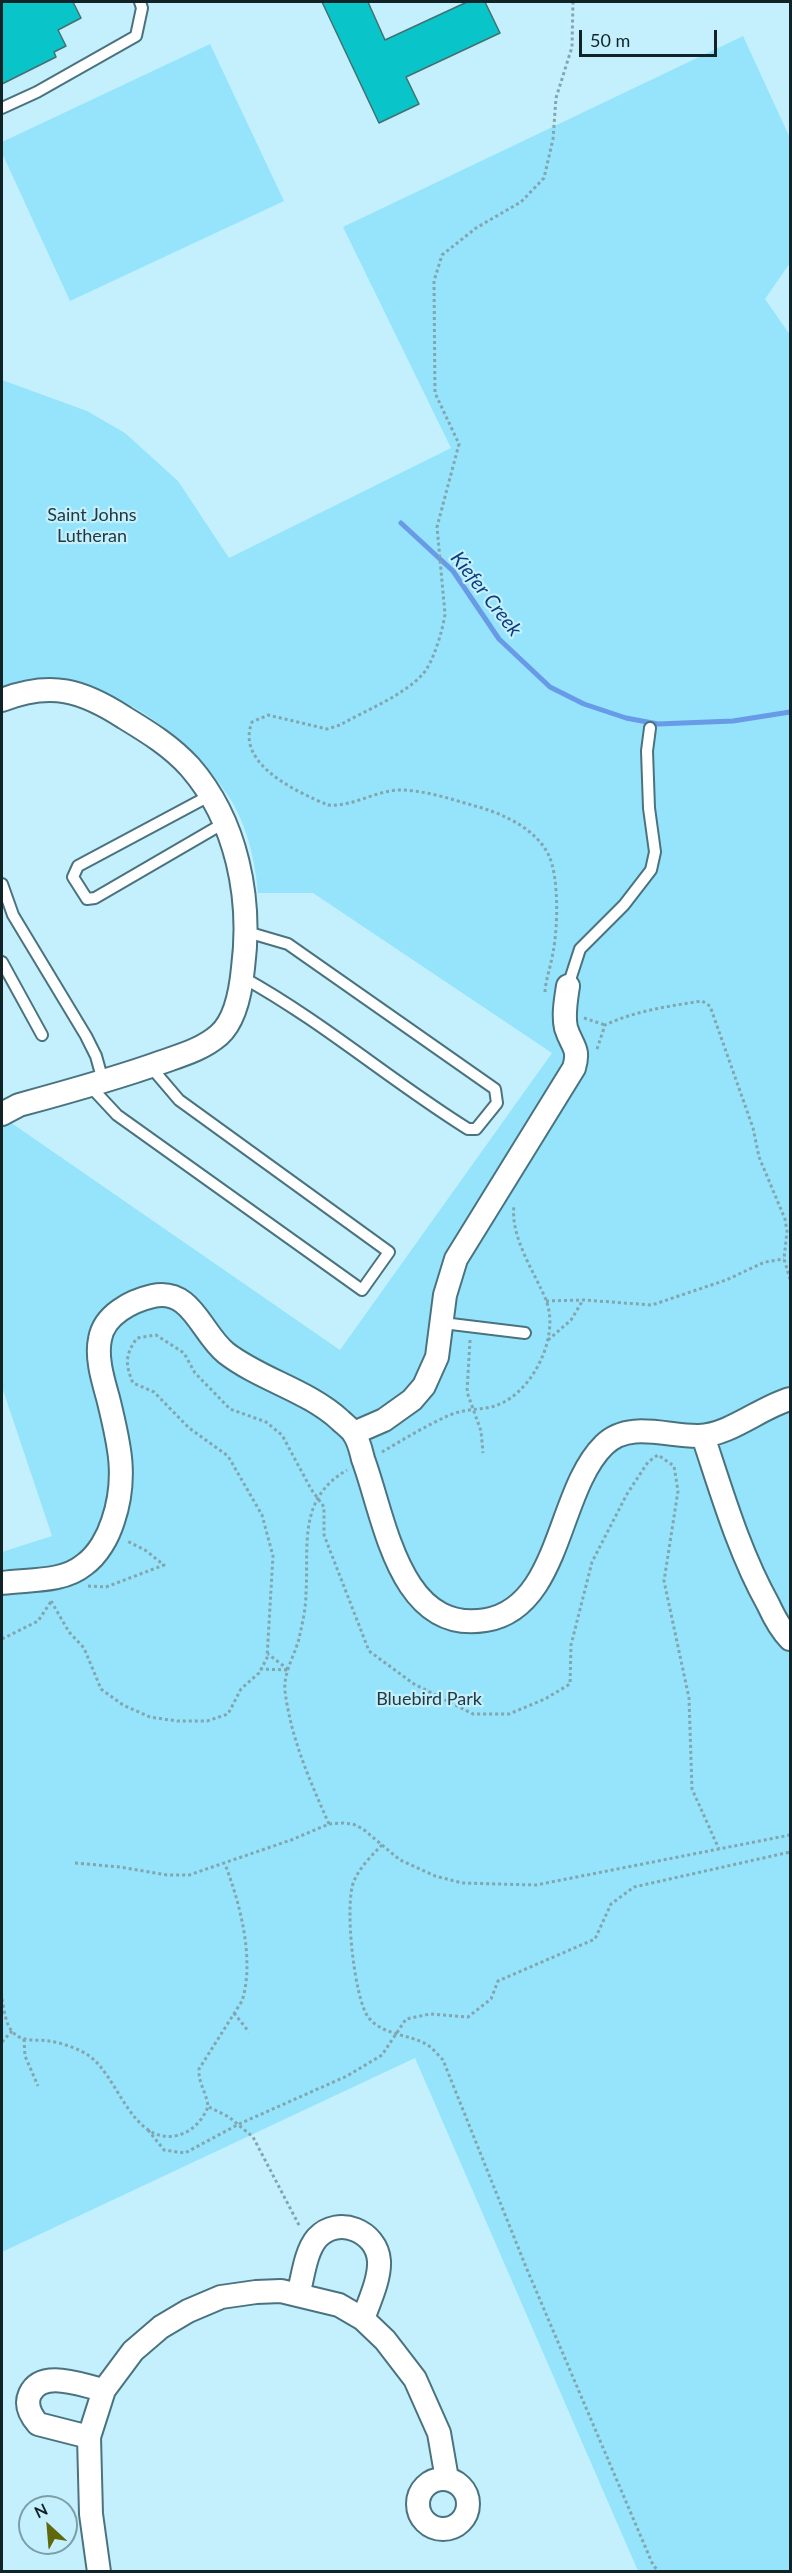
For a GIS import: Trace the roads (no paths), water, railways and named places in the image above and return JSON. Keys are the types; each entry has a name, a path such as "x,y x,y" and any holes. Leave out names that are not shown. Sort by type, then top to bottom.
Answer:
{"street":[{"path":"2,700 34,690 63,690 102,703 168,746 190,768 224,823 235,853 243,887 247,932 242,976 230,1020 221,1033 191,1052 19,1105 2,1114"},
{"path":"354,1433 384,1420 412,1400 424,1386 436,1357 443,1323 445,1294 456,1259 574,1068 578,1055 566,1028 565,1017 568,986"},
{"path":"2,1583 58,1578 84,1566 108,1535 122,1488 121,1459 100,1368 100,1338 110,1319 123,1307 158,1295 173,1296 187,1303 225,1352 328,1410 354,1433 390,1541 416,1597 438,1615 460,1621 485,1620 507,1614 524,1600 539,1582 573,1500 590,1465 604,1445 621,1434 648,1431 670,1435 703,1436 739,1423 777,1403 790,1399"},
{"path":"703,1436 732,1522 758,1586 783,1632 790,1639"},
{"path":"298,2295 310,2250 317,2238 337,2227 350,2227 361,2231 371,2240 377,2251 379,2263 363,2319"},
{"path":"99,2571 91,2514 89,2437 104,2390 133,2351 161,2326 221,2297 281,2291 339,2305 363,2319 385,2340 415,2379 439,2433 447,2479"},
{"path":"89,2437 38,2424 29,2411 29,2396 35,2386 49,2380 104,2390"}],"lane":[{"path":"2,108 37,92 136,36 142,8 140,2"},
{"path":"568,986 580,949 624,905 651,870 655,852 648,785 647,751 650,728"},
{"path":"209,796 78,866 73,877 83,896 87,899 95,898 224,823"},
{"path":"2,884 13,915 96,1056 96,1083 117,1116 362,1290 389,1252 179,1100 150,1066"},
{"path":"242,976 280,997 423,1101 468,1129 476,1129 497,1102 495,1089 288,944 247,932"},
{"path":"2,962 42,1035"},
{"path":"443,1323 525,1333"}],"waterway":[{"name":"Kiefer Creek","path":"401,523 453,571 499,639 550,687 584,704 626,718 658,724 733,721 790,712"}],"park label":[{"name":"Saint Johns Lutheran","path":"92,525"},
{"name":"Bluebird Park","path":"429,1699"}]}
